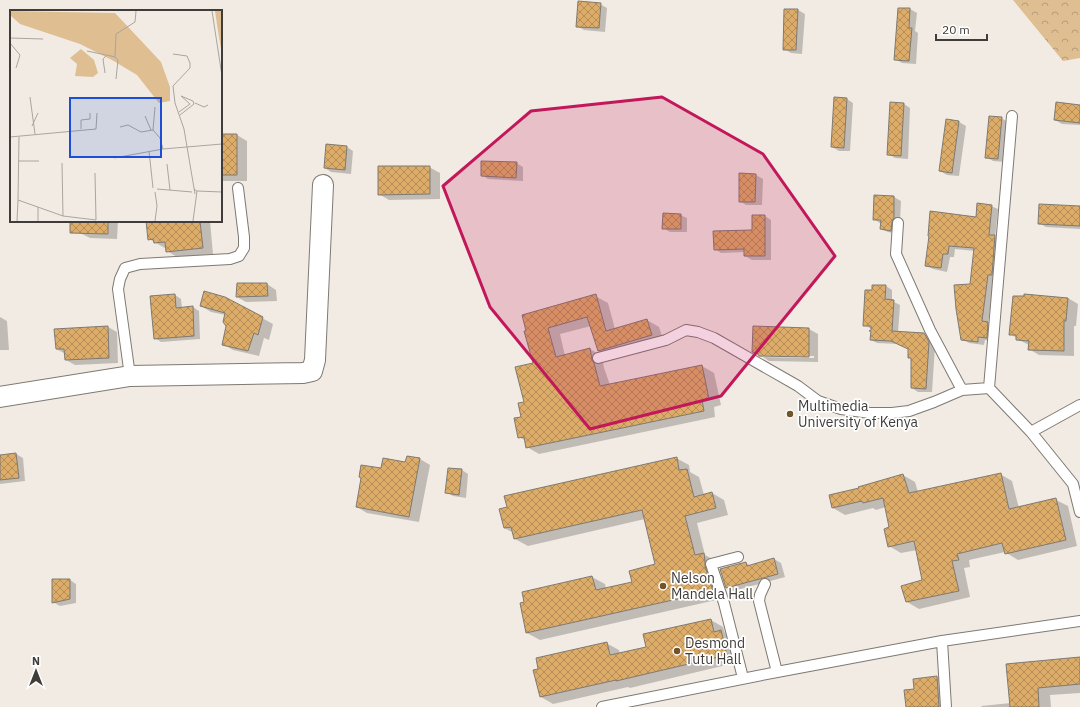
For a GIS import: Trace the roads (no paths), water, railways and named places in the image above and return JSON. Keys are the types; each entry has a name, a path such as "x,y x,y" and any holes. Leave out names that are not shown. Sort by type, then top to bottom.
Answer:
{"street":[{"path":"0,397 130,376 295,373 312,371 315,360 323,185"}],"lane":[{"path":"988,388 1012,116"},
{"path":"130,376 118,289 120,279 125,268 140,264 230,258 239,256 244,248 244,237 238,188"},
{"path":"898,223 896,254 930,330 962,390"},
{"path":"598,358 666,340 686,330 698,332 714,338 798,386 818,400 841,409 870,413 909,411 962,390 988,388 1031,432 1073,484 1080,512"},
{"path":"1031,432 1080,405"},
{"path":"738,557 711,564 724,603 743,678"},
{"path":"764,584 759,601 777,672"},
{"path":"602,707 743,678 942,641 1080,621"},
{"path":"942,641 946,707"}],"place":[{"name":"Multimedia University of Kenya","path":"790,414"},
{"name":"Nelson Mandela Hall","path":"663,586"},
{"name":"Desmond Tutu Hall","path":"677,651"}]}
